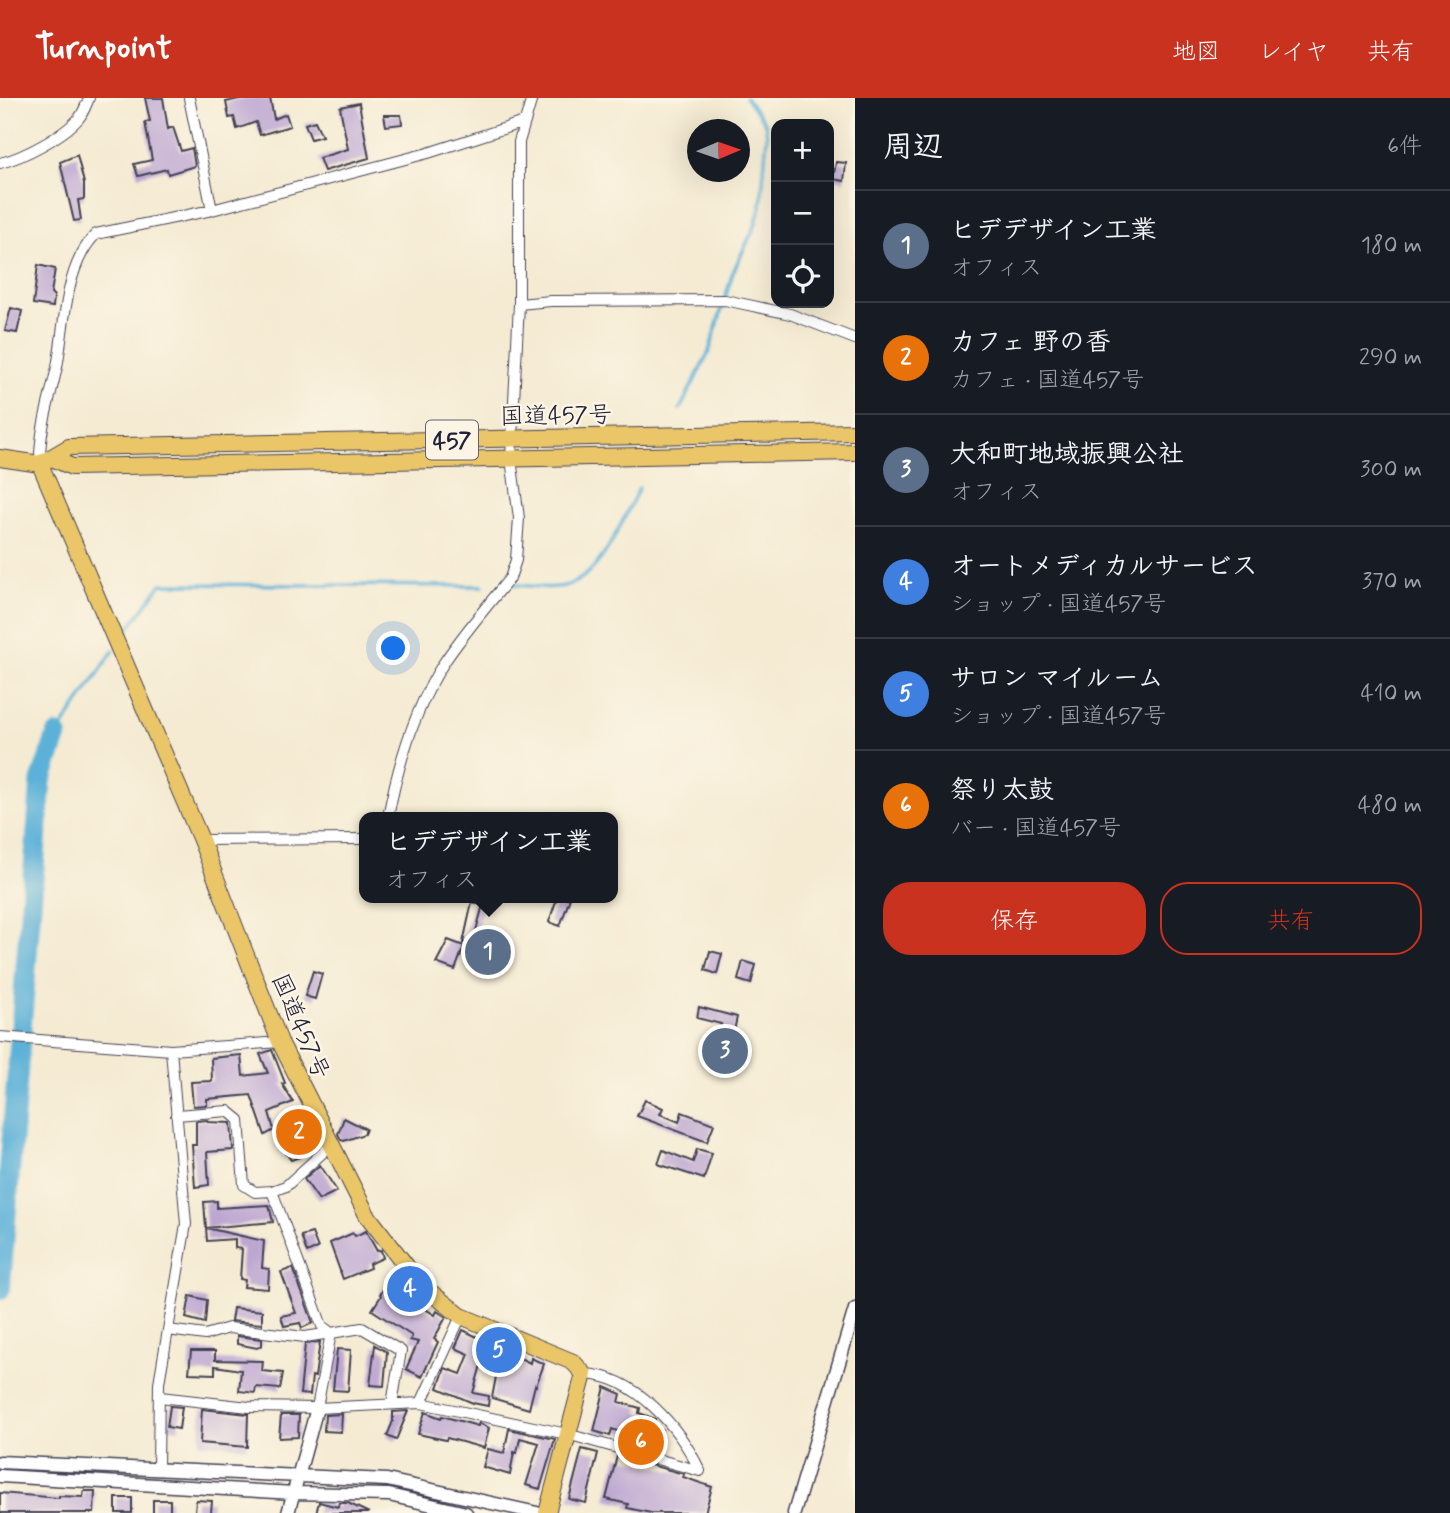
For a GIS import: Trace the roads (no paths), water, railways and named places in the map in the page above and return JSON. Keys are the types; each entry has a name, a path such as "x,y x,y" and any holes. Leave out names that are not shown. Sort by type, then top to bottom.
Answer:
{"highway":[{"name":"国道457号","path":"46,461 69,447 855,432"},
{"name":"国道457号","path":"0,458 46,461 72,467 855,452"},
{"name":"国道457号","path":"46,461 124,663 201,840 279,1042 367,1215 420,1284 461,1316 573,1362 584,1374"},
{"path":"547,1513 584,1374"}],"street":[{"path":"0,163 19,156 67,130 79,118 89,98"},
{"path":"189,98 212,210"},
{"path":"389,812 410,735 431,685 443,664 510,578 515,566 519,518 511,439 519,304 519,142 532,98"},
{"path":"46,461 39,447 58,364 65,303 85,245 96,234 212,210 428,153 524,122"},
{"path":"519,304 551,301 725,300 790,314 855,339"},
{"path":"201,840 359,839"},
{"path":"0,1037 171,1050 279,1042"},
{"path":"158,1469 159,1383 186,1224 171,1050"},
{"path":"176,1115 228,1111 239,1120 244,1185 255,1192 272,1191 286,1186 331,1145"},
{"path":"272,1191 322,1326 331,1333"},
{"path":"794,1513 855,1309"},
{"path":"421,1403 461,1316"},
{"path":"168,1330 205,1335 229,1328 305,1337 362,1328 401,1352 392,1404"},
{"path":"288,1513 296,1476 317,1408 331,1333"},
{"path":"160,1396 249,1407 317,1408 421,1403 567,1434 700,1471 689,1447 649,1401 618,1382 596,1374 584,1374"},
{"path":"0,1462 387,1480 537,1513"},
{"path":"0,1476 294,1493 389,1495 466,1513"}],"waterway":[{"path":"680,409 709,352 733,272 755,226 761,206 767,136 765,123 746,98"},
{"path":"509,585 558,587 573,583 586,574 608,548 639,488"},
{"path":"122,638 161,584 483,586"},
{"path":"57,735 114,650"},
{"path":"0,1289 41,781 57,735"}],"place":[{"name":"ヒデデザイン工業","path":"488,952"},
{"name":"大和町地域振興公社","path":"725,1051"},
{"name":"カフェ 野の香","path":"299,1132"},
{"name":"オートメディカルサービス","path":"410,1289"},
{"name":"サロン マイルーム","path":"499,1350"},
{"name":"祭り太鼓","path":"641,1442"}]}
